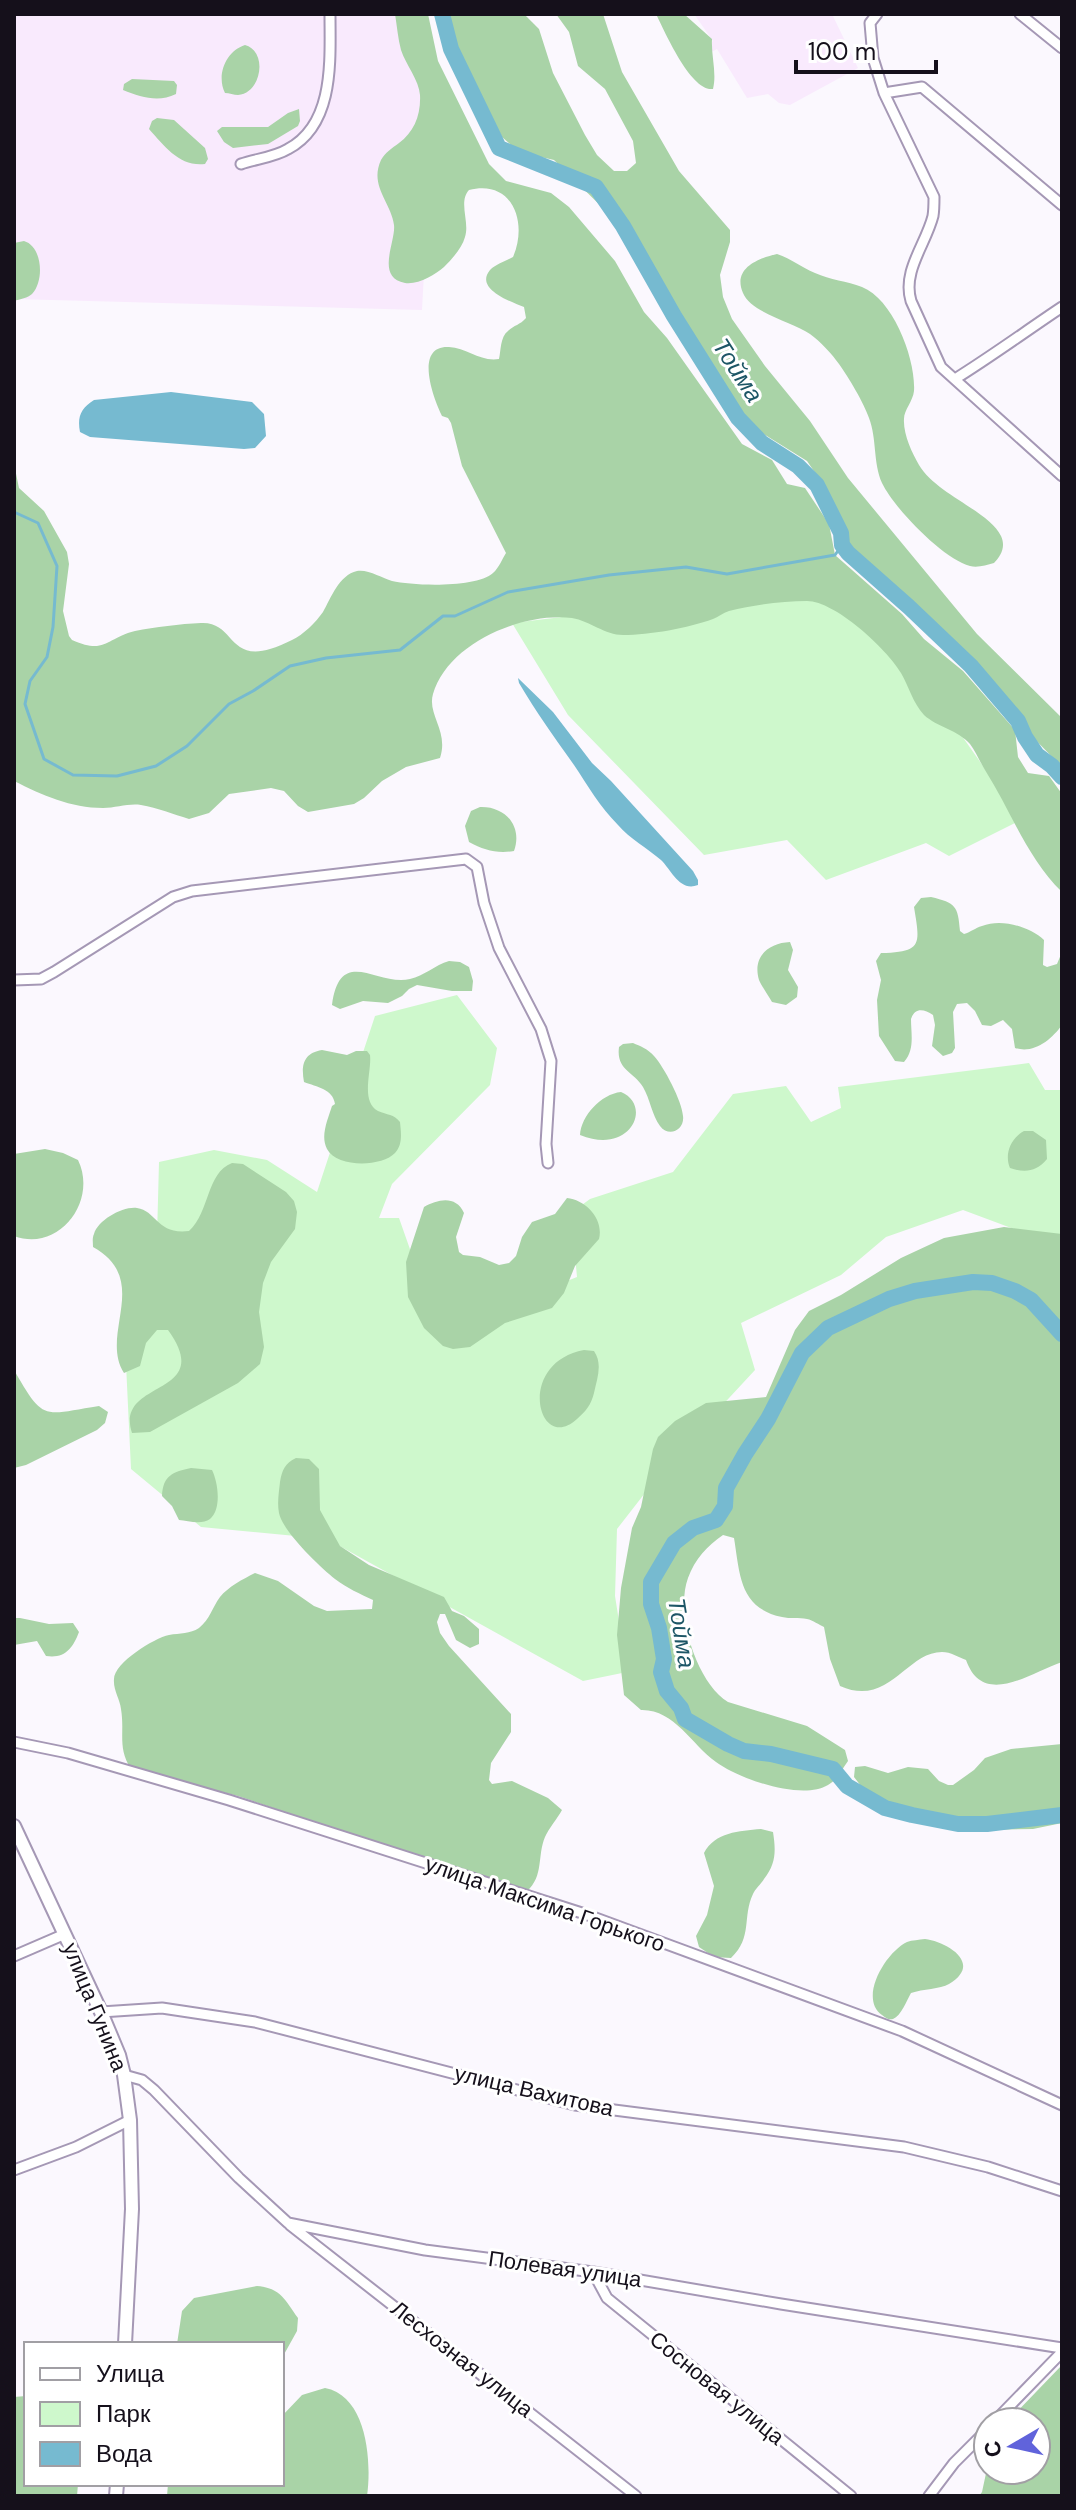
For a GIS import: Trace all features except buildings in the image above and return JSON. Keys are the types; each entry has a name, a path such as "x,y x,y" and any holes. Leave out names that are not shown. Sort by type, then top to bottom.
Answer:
{"main road":[{"name":"улица Гунина","path":"14,1826 101,2012 119,2053 124,2075 130,2120 132,2209 125,2342"}],"street":[{"path":"241,164 288,150 311,132 325,104 330,14"},
{"path":"877,14 870,23 873,58 884,93 934,197 933,215 907,289 941,367 1062,476"},
{"path":"1020,14 1062,48"},
{"path":"884,93 922,87 1062,205"},
{"path":"955,379 1062,307"},
{"path":"14,980 41,979 173,897 192,891 466,859 477,867 484,903 499,948 541,1029 551,1061 546,1144 548,1163"},
{"name":"улица Максима Горького","path":"14,1742 68,1753 229,1800 585,1914 902,2031 1062,2105"},
{"path":"14,1956 65,1934"},
{"name":"улица Вахитова","path":"101,2012 162,2008 255,2022 575,2105 904,2147 988,2167 1062,2191"},
{"path":"124,2075 142,2080 154,2090 239,2178 288,2223"},
{"path":"14,2170 76,2147 130,2120"},
{"name":"Полевая улица","path":"288,2223 425,2250 593,2272 1062,2350"},
{"name":"Лесхозная улица","path":"288,2223 636,2496"},
{"name":"Сосновая улица","path":"593,2272 607,2298 851,2496"},
{"path":"1009,2406 1062,2350"},
{"path":"929,2496 972,2445"}],"shaded area":[{"path":"14,14 403,14 434,89 422,310 14,299"},
{"path":"694,14 832,14 858,68 790,105 779,103 768,94 747,98 717,49 708,54 705,48 713,41"}],"green space":[{"path":"395,14 428,14 438,61 489,164 506,181 551,193 569,207 615,261 644,312 667,338 742,444 772,460 787,484 805,488 829,524 835,555 902,614 924,639 963,671 1015,730 1018,757 1028,773 1049,776 1062,794 1062,892 1029,849 970,744 924,715 894,663 859,628 832,609 807,601 748,607 692,625 645,634 616,634 572,618 552,617 510,626 489,635 454,660 441,676 433,694 433,709 442,740 440,758 406,767 382,781 354,804 308,812 284,791 271,788 229,794 209,813 189,819 141,805 80,806 46,796 14,781 14,464 19,488 44,511 67,552 69,564 63,611 69,636 72,640 92,646 135,631 201,623 222,630 244,649 270,649 296,638 309,628 323,612 340,582 351,573 366,571 392,581 415,584 460,583 485,578 493,573 506,553 462,466 451,423 442,416 431,387 429,364 438,349 449,347 486,359 499,359 505,334 526,318 524,307 496,294 486,277 498,264 513,257 519,231 517,218 506,197 497,191 484,188 469,190 464,200 465,237 444,267 415,282 405,283 391,274 389,258 394,225 379,186 378,169 385,155 412,128 420,102 417,84 401,50"},
{"path":"449,14 524,14 539,29 553,73 597,155 614,171 627,171 636,163 633,141 605,89 578,66 569,32 556,14 603,14 622,72 679,171 730,230 730,242 720,275 723,297 732,319 810,421 848,478 977,634 1062,718 1062,767 855,555 848,546 827,490 807,461 738,418 692,357 609,214 554,160 519,152 502,137 458,53"},
{"path":"656,14 684,14 712,39 713,89 696,81 688,71"},
{"path":"245,45 257,55 257,80 246,93 225,93 222,86 224,64 233,52"},
{"path":"132,79 174,81 176,94 156,99 123,90 124,84"},
{"path":"299,109 298,126 268,144 233,148 224,142 217,131 222,127 268,127"},
{"path":"157,118 174,120 205,148 208,159 205,164 188,162 167,149 149,129"},
{"path":"24,241 35,249 38,256 39,281 32,294 14,301 14,243"},
{"path":"777,254 810,271 862,287 873,294 893,317 907,347 914,378 914,391 904,419 911,449 919,465 937,485 995,527 1001,536 1003,548 994,563 973,567 959,561 933,543 908,518 882,483 869,418 836,360 810,334 763,312 747,300 741,284 744,271 755,262"},
{"path":"819,586 938,702 1021,820 949,856 926,843 826,880 787,840 704,855 568,715 512,623"},
{"path":"480,807 497,810 510,819 516,833 514,851 491,851 469,842 465,826 471,811"},
{"path":"931,897 954,907 960,931 964,934 990,924 1007,923 1024,928 1044,940 1043,965 1057,964 1062,952 1062,1025 1053,1036 1029,1049 1015,1048 1012,1029 1003,1020 991,1026 982,1025 967,1003 957,1004 953,1012 955,1048 952,1053 943,1056 932,1046 933,1015 920,1010 911,1019 910,1052 904,1062 895,1061 879,1036 877,1000 881,980 876,961 881,953 905,951 916,944 914,907 921,898"},
{"path":"790,942 793,950 788,970 798,987 797,997 786,1005 772,1002 757,972 764,952 775,945"},
{"path":"449,961 469,967 472,991 417,985 388,1003 363,1001 340,1009 332,1005 336,987 343,976 352,972 398,980 410,979"},
{"path":"457,995 497,1048 490,1085 392,1184 379,1218 399,1218 424,1289 499,1308 577,1277 571,1213 590,1199 673,1172 733,1094 786,1086 811,1122 841,1108 838,1087 1029,1063 1045,1090 1062,1090 1062,1247 963,1210 886,1237 841,1275 741,1323 755,1370 666,1466 617,1529 615,1596 627,1672 583,1681 327,1539 201,1527 131,1469 126,1364 157,1237 159,1162 214,1150 267,1160 317,1192 375,1016"},
{"path":"633,1043 654,1056 672,1084 683,1116 682,1125 676,1131 664,1130 660,1126 643,1087 620,1061 619,1047"},
{"path":"322,1050 347,1055 367,1051 370,1055 369,1100 378,1111 400,1122 399,1146 389,1158 370,1163 349,1162 340,1160 327,1149 324,1133 334,1099 324,1089 304,1082 303,1076 307,1057"},
{"path":"621,1092 631,1098 635,1107 636,1117 632,1126 612,1139 598,1140 580,1135 593,1107 606,1097"},
{"path":"1024,1131 1033,1131 1046,1140 1047,1159 1039,1167 1021,1171 1010,1168 1008,1152 1012,1142"},
{"path":"45,1149 78,1160 83,1176 83,1192 78,1207 70,1220 46,1237 30,1239 14,1236 14,1154"},
{"path":"232,1163 243,1164 286,1192 294,1201 297,1212 295,1229 271,1262 263,1283 259,1312 264,1347 260,1364 238,1383 150,1432 132,1433 130,1416 137,1403 173,1378 181,1367 180,1352 168,1330 157,1330 146,1343 140,1366 124,1373 118,1358 117,1342 122,1291 119,1275 110,1260 93,1247 93,1236 106,1219 131,1208 144,1210 170,1230 189,1231 201,1214 217,1175"},
{"path":"567,1198 581,1202 592,1212 600,1232 599,1239 575,1266 564,1293 552,1308 505,1323 470,1347 453,1349 443,1346 424,1328 408,1297 406,1262 424,1207 446,1200 456,1203 464,1213 456,1237 459,1252 499,1265 509,1263 516,1256 522,1237 532,1222 555,1214"},
{"path":"1004,1227 1062,1234 1062,1662 1022,1679 995,1685 984,1682 974,1674 966,1660 942,1652 929,1654 872,1690 857,1691 840,1686 830,1659 824,1627 807,1619 782,1617 757,1606 744,1588 734,1538 723,1535 698,1559 688,1578 685,1593 684,1609 691,1646 706,1679 728,1702 807,1726 845,1750 848,1761 828,1785 803,1791 771,1786 726,1769 673,1721 653,1711 641,1710 624,1695 617,1635 621,1588 632,1528 641,1507 658,1437 675,1421 706,1403 766,1397 795,1330 809,1311 901,1258 944,1238"},
{"path":"584,1350 594,1351 599,1366 591,1401 577,1419 563,1427 552,1425 544,1416 540,1403 541,1387 548,1371 562,1358"},
{"path":"14,1370 39,1407 55,1412 99,1406 108,1412 105,1423 97,1430 14,1468"},
{"path":"296,1458 309,1459 319,1469 320,1510 340,1546 369,1565 444,1597 452,1611 464,1616 479,1629 479,1644 470,1648 456,1640 445,1614 440,1614 437,1622 449,1646 511,1714 511,1732 491,1763 489,1780 492,1784 512,1781 548,1798 562,1810 545,1837 536,1879 527,1891 516,1890 238,1796 131,1769 123,1747 121,1709 114,1683 116,1673 127,1659 154,1641 199,1628 220,1597 236,1584 255,1573 278,1581 314,1606 327,1611 372,1609 373,1600 328,1573 303,1549 282,1521 278,1505 281,1478 283,1470"},
{"path":"191,1468 212,1470 216,1481 216,1509 210,1519 203,1522 179,1520 162,1496 164,1483 170,1476"},
{"path":"14,1618 49,1624 73,1623 79,1632 74,1643 63,1654 46,1656 37,1641 14,1645"},
{"path":"1062,1744 1062,1823 1033,1829 983,1830 933,1825 914,1819 861,1786 854,1777 855,1767 865,1766 888,1773 908,1767 928,1769 939,1781 953,1785 985,1758 1011,1749"},
{"path":"761,1829 773,1832 773,1863 753,1894 745,1935 738,1950 731,1958 714,1957 699,1947 696,1936 707,1915 714,1886 704,1853 721,1837"},
{"path":"925,1939 952,1949 962,1962 963,1969 949,1984 911,1993 899,2015 893,2019 887,2018 875,2007 873,1998 878,1976 899,1947 909,1941"},
{"path":"257,2286 272,2289 286,2300 298,2318 297,2331 284,2354 284,2342 177,2342 182,2311 194,2298"},
{"path":"1062,2365 1062,2496 979,2496 983,2486 1052,2486 1052,2406 1022,2406"},
{"path":"325,2388 350,2403 364,2432 368,2465 367,2496 167,2496 168,2486 284,2486 284,2414 302,2395"},
{"path":"24,2396 24,2486 78,2486 77,2496 14,2496 14,2397"}],"water":[{"path":"171,392 252,402 264,414 266,436 255,448 244,449 90,437 80,432 81,413 94,400"},
{"path":"518,678 553,712 592,763 693,871 698,885 681,883 661,860 628,835 612,818 539,715"}],"waterway":[{"name":"Тойма","path":"442,14 451,49 499,148 596,187 623,226 674,316 738,418 762,443 798,466 817,485 848,553 971,666 1018,721 1037,755 1062,777"},
{"path":"14,512 38,523 57,566 53,627 47,657 30,681 25,704 44,759 73,775 117,776 156,766 187,746 229,704 290,666 326,658 400,650 443,616 455,616 508,592 609,575 686,567 727,574 835,555 842,545"},
{"name":"Тойма","path":"1062,1334 1031,1300 992,1283 973,1282 915,1291 889,1299 828,1328 802,1353 768,1419 726,1488 725,1506 716,1520 693,1528 674,1543 651,1582 651,1604 659,1628 664,1659 661,1672 667,1691 681,1708 685,1719 728,1744 744,1751 771,1754 833,1769 847,1786 885,1808 912,1815 958,1824 987,1824 1062,1815"}]}
